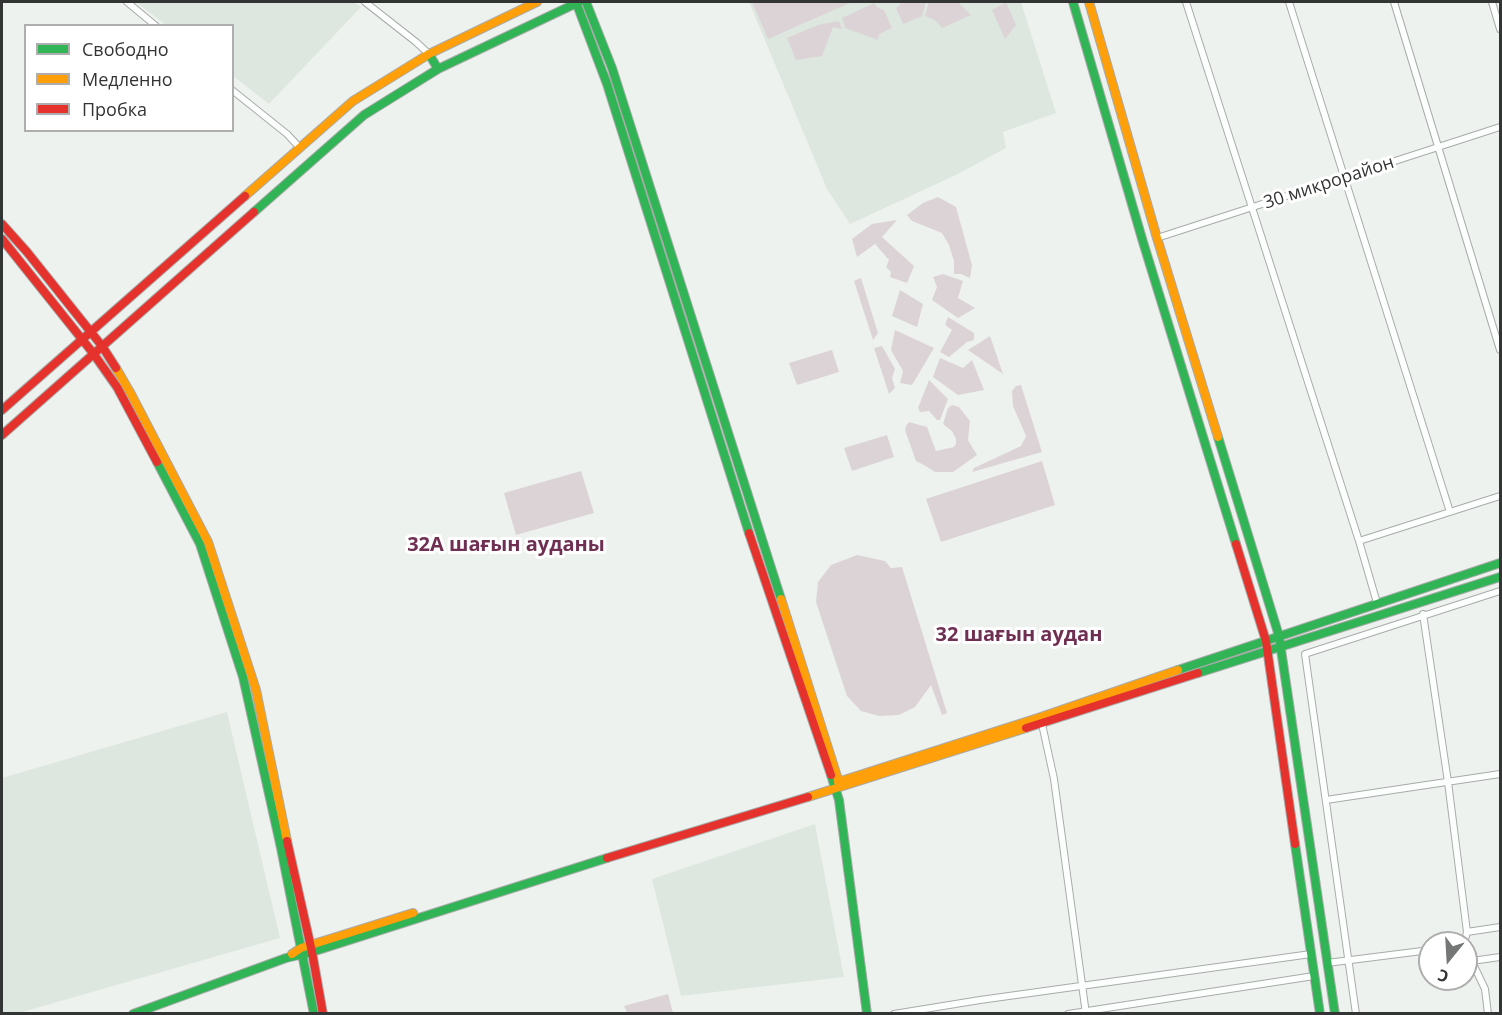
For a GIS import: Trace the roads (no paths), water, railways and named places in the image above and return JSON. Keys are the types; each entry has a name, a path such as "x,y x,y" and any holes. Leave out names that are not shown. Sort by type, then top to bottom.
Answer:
{"main road":[{"path":"2,410 353,101 429,54 537,2"},
{"path":"2,435 364,115 438,69 580,2 612,68 836,785 867,1014"},
{"path":"1073,2 1269,651 1320,1014"},
{"path":"1089,2 1157,238 1279,636 1335,1014"},
{"path":"429,54 438,69"},
{"path":"2,224 102,346 131,394 201,527 221,578 258,700 288,848 306,950 314,1014"},
{"path":"2,239 93,353 117,387 200,544 243,677 323,1014"},
{"path":"133,1014 241,976 306,950 836,785 1500,563"},
{"path":"836,785 1042,724 1500,577"}],"street":[{"path":"127,2 154,24"},
{"path":"365,2 429,54"},
{"path":"1186,2 1377,603"},
{"path":"1289,2 1450,512"},
{"path":"1394,2 1500,350"},
{"path":"1492,2 1500,29"},
{"path":"234,92 287,134 300,148"},
{"name":"30 микрорайон","path":"1157,238 1500,127"},
{"path":"1359,541 1500,496"},
{"path":"1356,1014 1305,654 1500,591"},
{"path":"1423,614 1467,931"},
{"path":"1329,632 1333,644"},
{"path":"1042,724 1054,779 1085,1012"},
{"path":"1326,800 1500,774"},
{"path":"1474,931 1500,927"},
{"path":"1327,963 1418,952"},
{"path":"894,1014 1311,954"},
{"path":"1478,960 1500,957"},
{"path":"1478,974 1485,989 1488,1014"},
{"path":"1068,1014 1314,976"}],"district":[{"name":"32А шағын ауданы","path":"506,545"},
{"name":"32 шағын аудан","path":"1019,635"}]}
